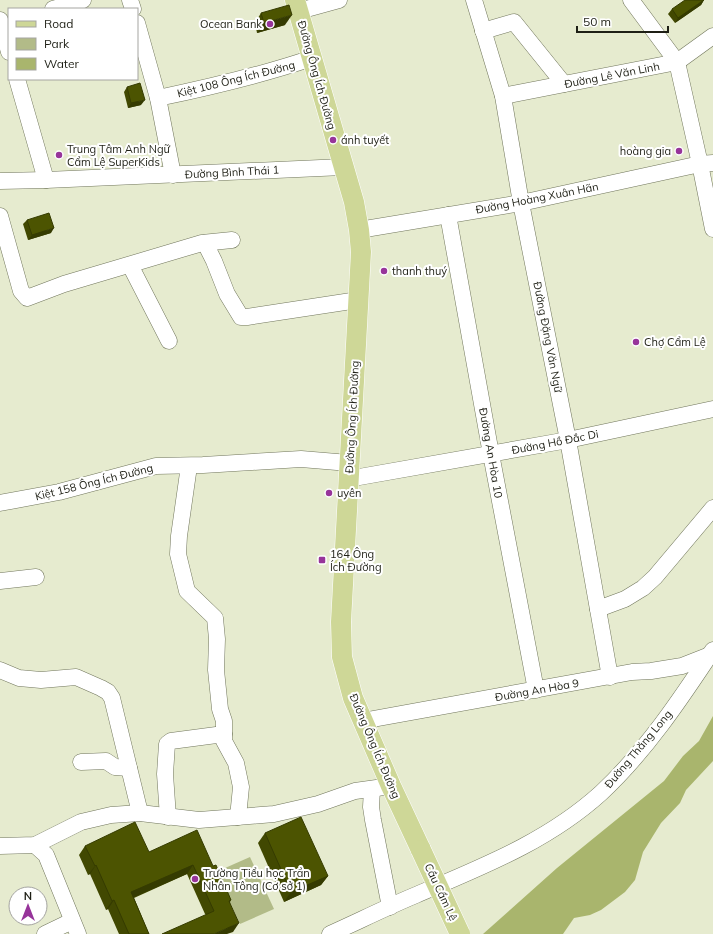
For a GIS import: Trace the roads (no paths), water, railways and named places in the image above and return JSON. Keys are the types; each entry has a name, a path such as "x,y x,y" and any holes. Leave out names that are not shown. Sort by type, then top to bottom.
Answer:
{"main road":[{"name":"Đường Ông Ích Đường","path":"297,5 354,202 361,252 340,622 342,657 353,698 362,721 381,787 421,850"},
{"name":"Cầu Cẩm Lệ","path":"421,850 460,934"}],"street":[{"path":"56,8 83,0"},
{"path":"297,5 339,0"},
{"name":"Đường Đặng Văn Ngữ","path":"474,0 503,96 521,203 568,440 610,677"},
{"path":"631,0 677,62 707,164 713,229"},
{"path":"3,22 8,47"},
{"path":"483,32 514,22 564,84"},
{"path":"138,27 158,98 173,175"},
{"name":"Đường Lê Văn Linh","path":"503,96 677,62 713,36"},
{"name":"Kiệt 108 Ông Ích Đường","path":"158,98 212,87 275,71 312,58"},
{"path":"17,80 46,180"},
{"name":"Đường Hoàng Xuân Hãn","path":"359,230 521,203 707,164"},
{"name":"Đường Bình Thái 1","path":"0,181 344,167"},
{"name":"Đường An Hòa 10","path":"448,215 491,454 536,690"},
{"path":"0,216 21,291 27,298 64,284 202,243 232,240"},
{"path":"205,243 227,294 238,315 244,318 358,300"},
{"path":"130,265 169,341"},
{"name":"Đường Hồ Đắc Di","path":"349,471 491,454 568,440 713,409"},
{"name":"Kiệt 158 Ông Ích Đường","path":"0,503 59,492 156,466 189,466 301,459 349,471"},
{"path":"189,466 179,536 178,554 187,591 215,618 217,639 216,670 220,709 224,721 224,740 236,763 242,787 238,817"},
{"path":"598,609 624,599 643,588 655,577 713,508"},
{"path":"0,581 36,577"},
{"name":"Đường An Hòa 9","path":"362,721 632,672 651,671 682,666 712,652"},
{"name":"Đường Thăng Long","path":"330,934 492,863 526,846 572,817 601,793 646,744 712,652"},
{"path":"0,670 19,678 34,680 76,677 108,692 112,698 140,813"},
{"path":"168,817 165,774 167,744 171,741 224,734"},
{"path":"81,762 106,761 115,767 129,768"},
{"path":"381,787 372,806 373,820 390,907"},
{"path":"0,844 35,845 81,822 111,815 140,813 199,820 274,814 318,804 355,791 381,787"},
{"path":"35,845 46,855 75,928 45,934"}],"water":[{"path":"713,716 713,761 686,790 680,803 661,823 643,852 635,880 625,892 601,910 590,915 574,918 563,934 483,934 557,868 664,781 683,756 699,741"}],"place":[{"name":"Ocean Bank","path":"270,24"},
{"name":"ánh tuyết","path":"333,140"},
{"name":"hoàng gia","path":"679,151"},
{"name":"Trung Tâm Anh Ngữ Cẩm Lệ SuperKids","path":"59,155"},
{"name":"thanh thuý","path":"384,271"},
{"name":"Chợ Cẩm Lệ","path":"636,342"},
{"name":"uyên","path":"329,493"},
{"name":"164 Ông Ích Đường","path":"322,560"},
{"name":"Trường Tiểu học Trần Nhân Tông (Cơ sở 1)","path":"195,879"}]}
